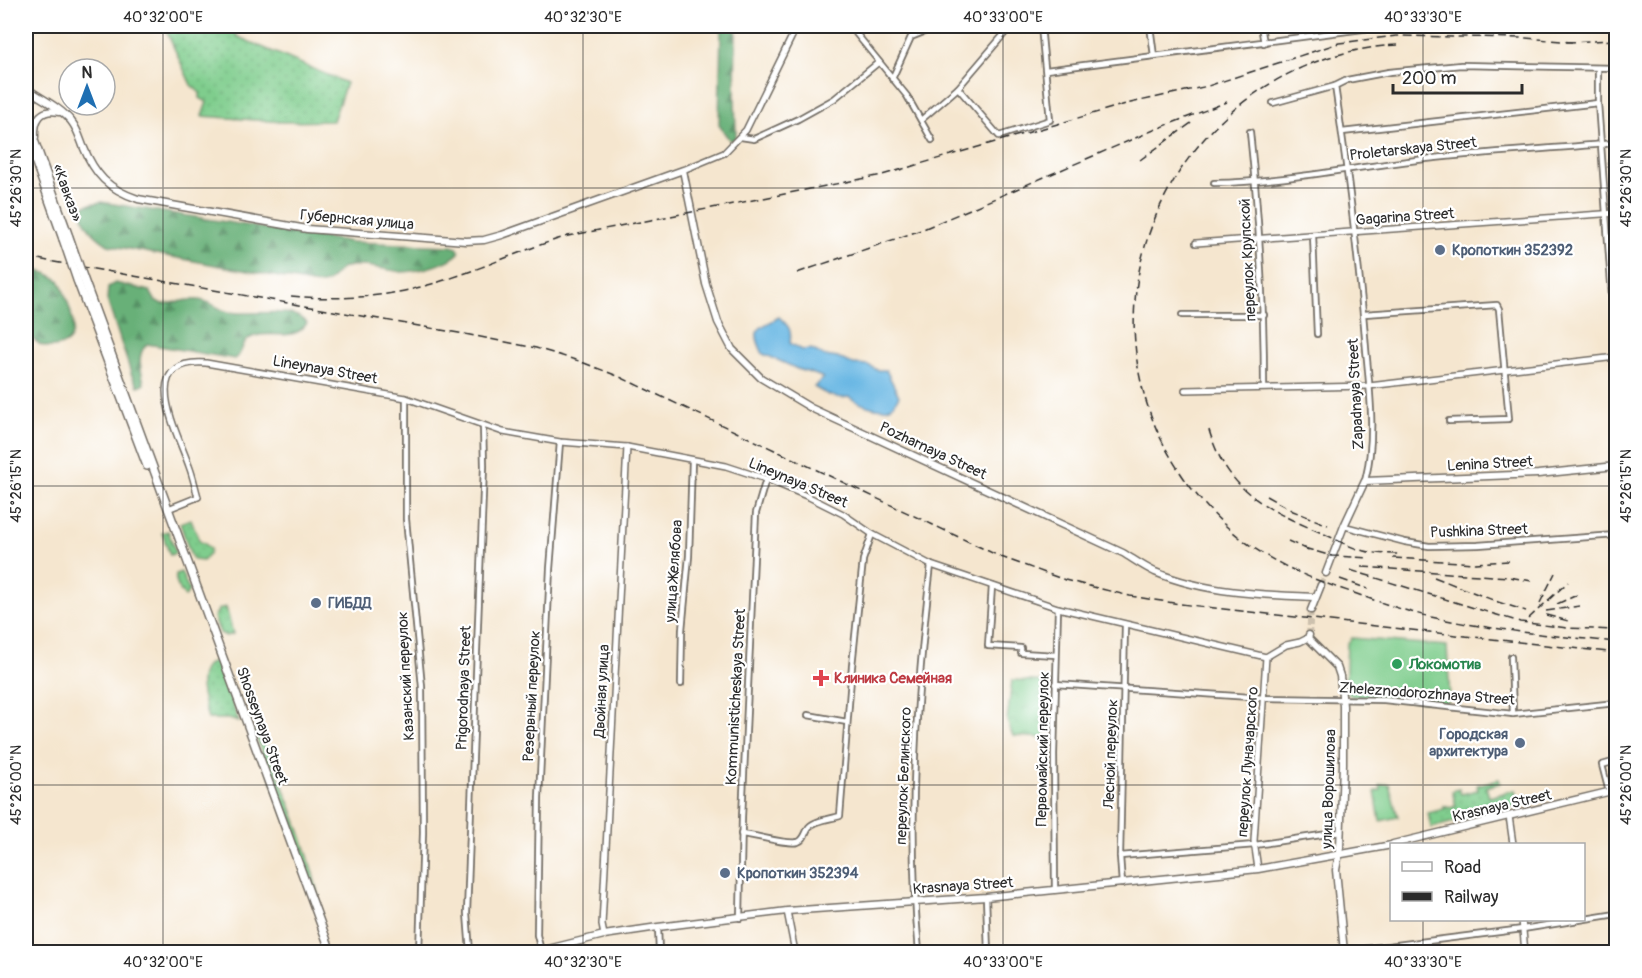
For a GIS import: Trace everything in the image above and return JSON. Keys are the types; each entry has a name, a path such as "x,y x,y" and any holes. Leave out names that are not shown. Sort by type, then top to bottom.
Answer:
{"highway":[{"name":"«Кавказ»","path":"26,117 80,279"},
{"name":"«Кавказ»","path":"26,135 66,238"},
{"name":"Shosseynaya Street","path":"80,279 155,488 168,509 331,952"}],"main road":[{"path":"26,88 57,109"},
{"path":"36,146 35,125 40,115 57,112"},
{"name":"Губернская улица","path":"68,117 73,122 93,168 106,183 123,194 138,199 307,229 350,234 466,241 484,240 682,170"},
{"name":"Pozharnaya Street","path":"682,170 706,284 718,322 732,349 761,378 811,408 1123,553 1153,572 1204,587 1248,593 1315,597"},
{"name":"Lenina Street","path":"1365,481 1527,475 1586,471 1617,466"},
{"name":"Zapadnaya Street","path":"1326,573 1365,481"},
{"path":"1311,610 1321,585"},
{"name":"улица Ворошилова","path":"1308,636 1336,667 1340,676 1343,727 1341,832 1336,870 1343,952"},
{"name":"Krasnaya Street","path":"1400,843 1617,790"},
{"name":"Krasnaya Street","path":"539,952 551,951 604,935 657,927 787,911 986,897 1258,869 1390,845"}],"street":[{"path":"682,170 723,153 741,137 797,26"},
{"path":"850,26 907,96 932,140"},
{"path":"892,78 911,37 939,26"},
{"path":"921,120 958,88 1011,26"},
{"path":"958,88 999,136 1050,120 1041,26"},
{"path":"1150,26 1154,56"},
{"path":"1261,26 1263,43"},
{"path":"1046,70 1263,43 1339,28 1386,26"},
{"path":"741,137 754,140 834,99 879,62"},
{"path":"1273,103 1335,86 1347,80 1440,66 1617,68"},
{"path":"1185,390 1369,386 1617,355 1605,214 1598,68"},
{"name":"Zapadnaya Street","path":"1335,86 1348,169 1364,314 1371,459 1365,481"},
{"path":"1342,132 1598,102"},
{"name":"переулок Крупской","path":"1250,132 1260,238 1264,315 1264,387"},
{"name":"Proletarskaya Street","path":"1214,183 1256,183 1451,156 1617,143"},
{"name":"Gagarina Street","path":"1196,243 1617,213"},
{"path":"1313,235 1317,334"},
{"path":"1609,264 1617,263"},
{"path":"1364,314 1497,305 1509,419 1449,422"},
{"path":"1182,315 1264,315"},
{"name":"Lineynaya Street","path":"168,509 198,498 189,464 178,443 166,400 171,373 180,364 191,362 406,398 503,432 560,442 627,447 726,466 766,479 843,514 872,534 931,565 1059,609 1266,657"},
{"name":"Казанский переулок","path":"406,398 406,519 422,687 423,833 419,952"},
{"name":"Prigorodnaya Street","path":"470,952 467,913 484,466 483,425"},
{"name":"Резервный переулок","path":"539,952 537,935 539,798 550,568 560,442"},
{"name":"Двойная улица","path":"604,935 602,925 606,840 627,447"},
{"name":"улица Желябова","path":"681,684 692,460"},
{"name":"Kommunisticheskaya Street","path":"740,918 741,834 756,513 766,479"},
{"name":"Pushkina Street","path":"1344,526 1429,546 1478,545 1617,534"},
{"path":"741,834 767,837 781,842 798,842 803,839 812,824 840,816 863,560 872,534"},
{"name":"переулок Белинского","path":"919,952 914,902 915,746 922,641 931,565"},
{"path":"992,586 988,646 1021,648 1021,653 1056,655"},
{"name":"Первомайский переулок","path":"1055,890 1055,684 1059,609"},
{"name":"Лесной переулок","path":"1122,884 1120,856 1125,625"},
{"path":"1266,657 1308,636"},
{"name":"переулок Луначарского","path":"1258,869 1255,845 1266,657"},
{"path":"1511,657 1513,714"},
{"name":"Zheleznodorozhnaya Street","path":"1055,684 1265,698 1384,700 1513,714 1617,703"},
{"path":"808,715 848,722"},
{"path":"1609,792 1602,765 1617,761"},
{"path":"1509,816 1513,843"},
{"path":"1120,856 1255,845 1341,832"},
{"path":"986,897 988,952"},
{"path":"787,911 795,952"},
{"path":"1585,919 1617,914"},
{"path":"1522,921 1525,952"},
{"path":"1343,952 1573,921"},
{"path":"657,927 659,952"}],"green space":[{"path":"164,26 239,26 236,36 346,83 333,121 283,122 202,116 207,102 200,98 200,93 191,85"},
{"path":"721,26 736,26 736,133 735,138 730,141 719,125"},
{"path":"26,190 37,226 36,232 29,237 26,237"},
{"path":"101,202 352,242 451,246 458,248 459,253 440,264 408,272 364,266 345,267 331,280 317,284 108,245 89,228 83,211 85,205"},
{"path":"26,268 46,273 59,280 69,305 73,324 72,335 66,343 57,347 41,345 26,333"},
{"path":"115,283 150,291 155,300 162,304 199,300 234,313 291,314 307,323 295,333 255,336 248,339 235,359 147,344 140,358 144,384 138,386 132,376 107,300 108,287"},
{"path":"191,519 200,542 210,549 203,561 194,560 191,556 180,523"},
{"path":"168,531 176,553 170,555 162,533"},
{"path":"181,572 189,590 185,597 176,580 176,574"},
{"path":"226,607 233,634 226,636 220,633 214,617 219,609"},
{"name":"Локомотив","path":"1352,638 1447,646 1450,699 1446,703 1352,696 1345,691 1347,644"},
{"path":"215,661 239,722 229,719 208,719 202,695 201,678 203,671"},
{"path":"1012,680 1049,682 1045,738 1013,736 1007,721"},
{"path":"258,727 304,844 322,917 254,731"},
{"path":"1499,779 1500,783 1486,787 1489,797 1515,790 1518,805 1431,828 1428,813 1444,809 1444,806 1449,808 1456,806 1452,791 1459,789 1461,794 1478,790 1477,785"},
{"path":"1389,784 1398,817 1380,821 1375,791 1381,790 1380,785"}],"water":[{"path":"779,317 789,329 790,343 802,350 811,349 825,356 853,364 886,370 899,396 895,403 883,409 865,405 849,397 831,396 814,387 823,378 763,354 757,339 758,330"}],"tunnel":[{"path":"1321,585 1326,573"},
{"path":"1309,635 1311,610"}],"railway":[{"path":"291,296 360,297 411,289 446,280 568,236 882,175 1126,104 1208,86 1339,43 1396,36 1526,38 1572,42"},
{"path":"1566,42 1616,40"},
{"path":"1398,45 1329,57 1267,86 1216,127 1175,178 1148,238 1135,302 1138,370 1160,437 1184,479 1227,527 1252,547 1294,570 1382,603 1431,617 1500,629 1616,642"},
{"path":"797,273 921,230 1154,130 1227,102"},
{"path":"1140,160 1194,121"},
{"path":"26,257 470,335 536,348 579,361 620,377 1001,557 1065,580 1130,596 1180,604 1616,653"},
{"path":"1209,430 1227,469 1252,496 1267,506 1354,548 1374,553 1401,554"},
{"path":"1266,496 1293,511 1328,525"},
{"path":"1288,541 1311,551"},
{"path":"1304,548 1332,556 1369,558"},
{"path":"1393,558 1475,563 1509,561"},
{"path":"1362,567 1508,577 1532,581"},
{"path":"1350,570 1520,622 1567,628 1616,630"},
{"path":"1540,603 1555,573"},
{"path":"1434,577 1526,611"},
{"path":"1340,579 1368,589"},
{"path":"1528,619 1568,582"},
{"path":"1557,604 1577,595"},
{"path":"1546,611 1580,606"},
{"path":"1546,615 1572,622"}],"place":[{"name":"Кропоткин 352392","path":"1440,250"},
{"name":"ГИБДД","path":"316,603"},
{"name":"Локомотив","path":"1397,664"},
{"name":"Клиника Семейная","path":"821,678"},
{"name":"Городская архитектура","path":"1520,743"},
{"name":"Кропоткин 352394","path":"725,873"}]}
